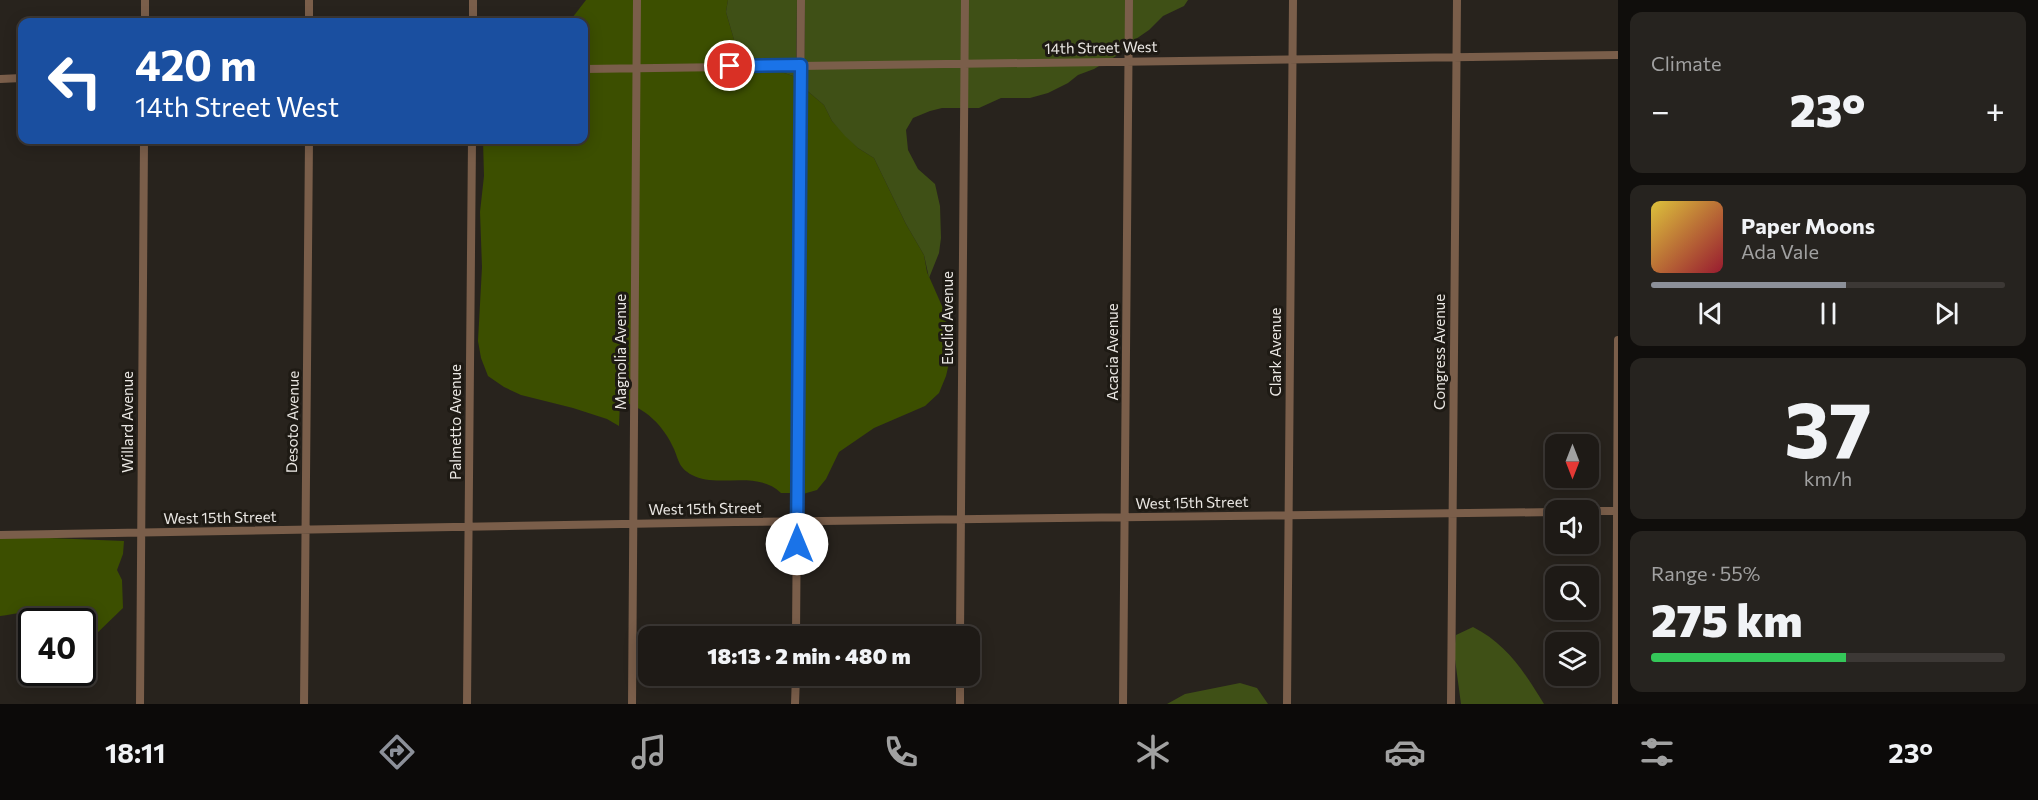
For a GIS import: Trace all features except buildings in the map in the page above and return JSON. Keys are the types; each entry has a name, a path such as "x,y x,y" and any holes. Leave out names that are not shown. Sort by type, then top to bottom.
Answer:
{"street":[{"path":"145,0 145,18"},
{"path":"309,0 309,18"},
{"path":"473,0 473,18"},
{"name":"Magnolia Avenue","path":"632,704 637,0"},
{"path":"796,626 801,0"},
{"name":"Euclid Avenue","path":"960,626 964,0"},
{"name":"Acacia Avenue","path":"1123,704 1129,0"},
{"name":"Clark Avenue","path":"1287,704 1293,0"},
{"name":"Congress Avenue","path":"1451,704 1457,0"},
{"name":"14th Street West","path":"588,69 1618,55"},
{"path":"0,79 18,78"},
{"name":"Willard Avenue","path":"140,704 144,144"},
{"name":"Desoto Avenue","path":"304,704 309,144"},
{"name":"Palmetto Avenue","path":"467,704 472,144"},
{"path":"1616,704 1618,340"},
{"path":"1599,511 1618,511"},
{"name":"West 15th Street","path":"0,535 797,521 1545,512"},
{"path":"795,704 796,686"},
{"path":"960,686 960,704"}],"green space":[{"path":"586,0 728,0 726,12 735,43 728,57 731,65 776,70 796,77 793,493 781,493 760,482 702,479 692,475 678,461 670,441 659,425 638,408 629,404 620,401 619,426 607,419 573,408 521,395 488,376 478,341 482,267 480,212 484,176 483,144 588,144 588,18 572,18"},
{"path":"728,0 797,0 796,77 776,70 731,64 728,57 735,43 726,12"},
{"path":"805,0 1188,0 1184,6 1163,16 1116,56 1048,93 1030,98 1001,98 979,108 942,108 913,118 906,130 908,150 918,169 935,184 940,206 939,253 929,278 924,255 874,158 845,136 832,121 824,105 804,88"},
{"path":"804,88 824,105 832,121 858,148 874,158 924,255 927,272 942,306 950,359 939,393 925,406 874,428 839,452 826,479 817,490 801,494"},
{"path":"0,536 124,541 123,554 117,570 122,580 123,608 96,634 96,608 18,608 18,613 0,616"},
{"path":"1473,627 1496,642 1514,660 1544,704 1461,704 1454,652 1456,635"},
{"path":"1240,683 1257,688 1268,704 1167,704 1185,694"}],"route":[{"path":"730,66 801,65 797,544"}]}
